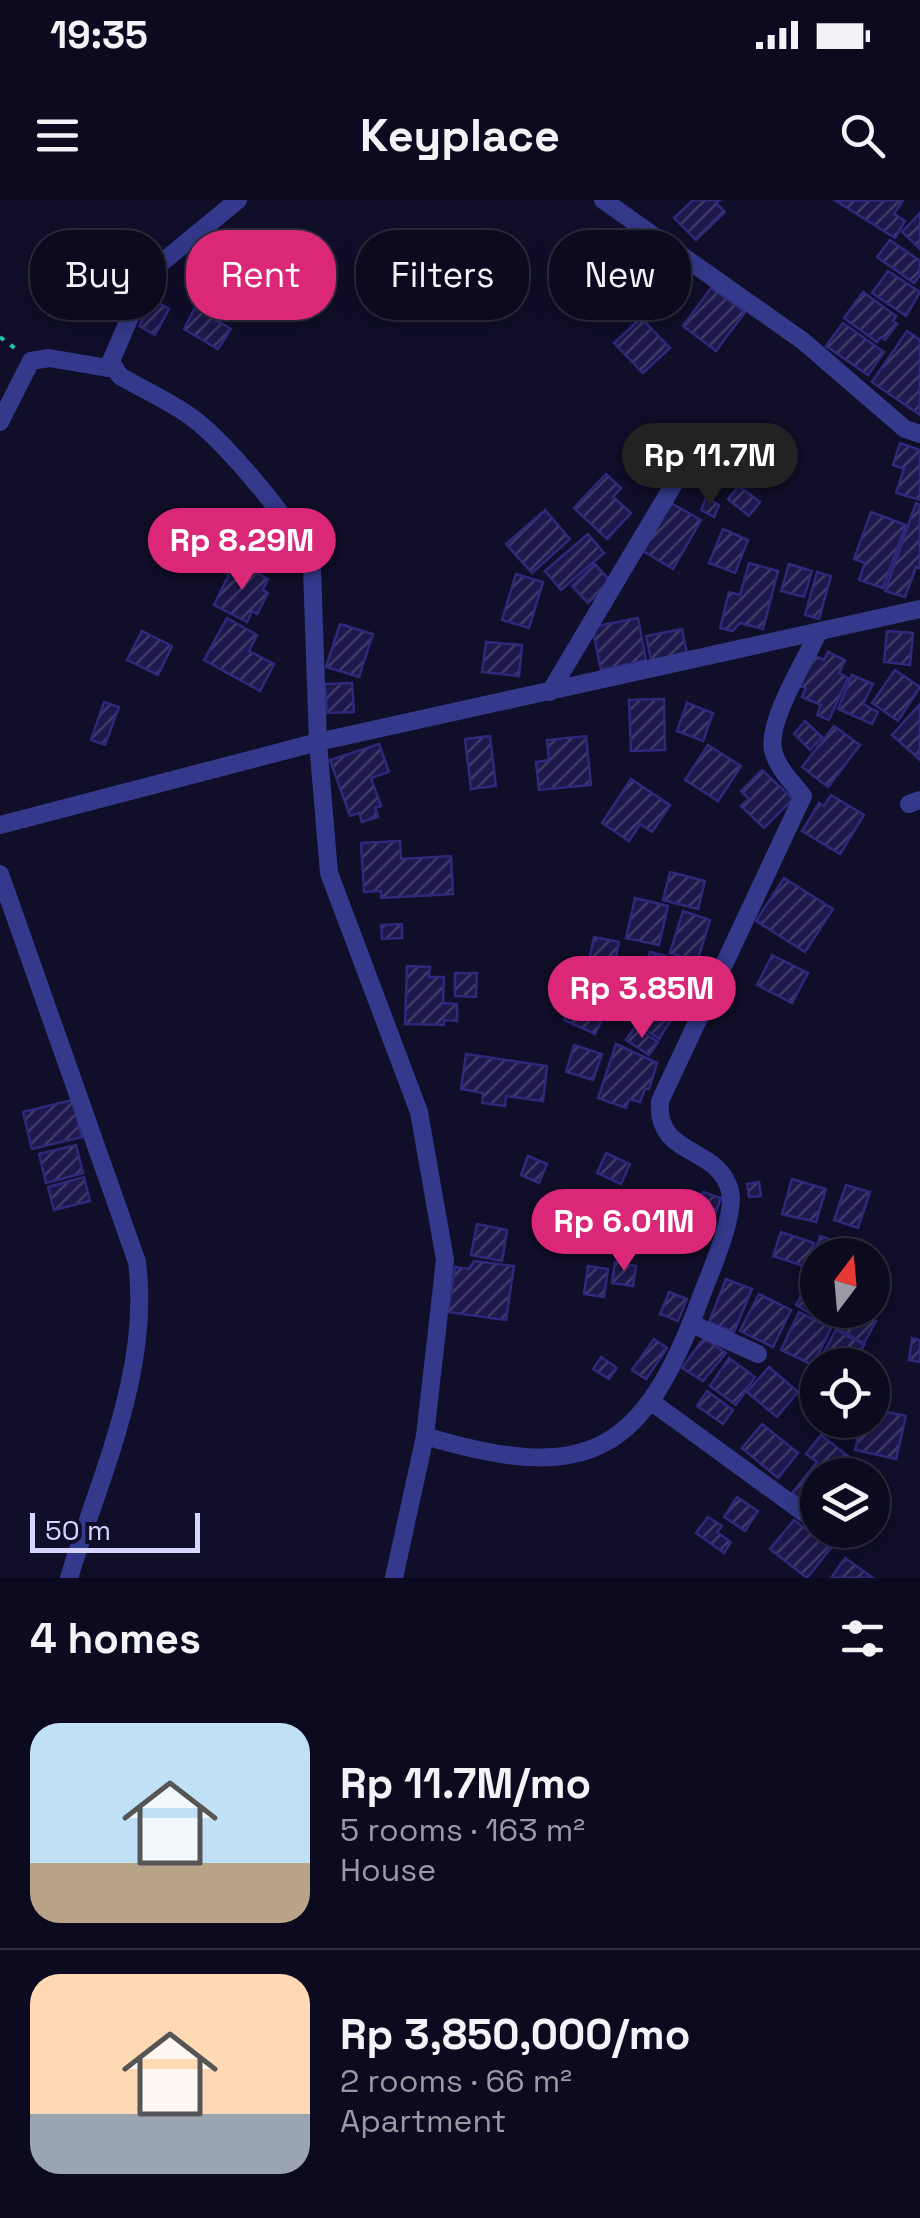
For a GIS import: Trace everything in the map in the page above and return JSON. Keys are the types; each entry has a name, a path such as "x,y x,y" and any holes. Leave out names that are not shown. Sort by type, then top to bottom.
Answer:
{"street":[{"path":"108,368 149,274 238,200"},
{"path":"603,200 803,342 905,430 920,434"},
{"path":"0,422 32,361 50,358 108,368 113,365 120,376 201,426 269,500 306,551 312,569 318,742 330,873 419,1112 444,1260 425,1436 394,1578"},
{"path":"550,692 681,472"},
{"path":"0,825 318,742 920,609"},
{"path":"425,1436 485,1454 552,1460 606,1440 638,1420 654,1402 692,1324 716,1256 730,1191 710,1163 666,1135 658,1123 660,1102 803,796 785,774 772,745 774,726 818,633"},
{"path":"0,874 137,1262 140,1289 134,1372 70,1578"},
{"path":"692,1324 758,1354"},
{"path":"654,1402 800,1510"}],"building":[{"path":"693,200 720,200 716,203 725,212 696,240 691,230 674,218"},
{"path":"903,200 894,214 905,221 895,238 836,201"},
{"path":"920,213 920,249 902,232"},
{"path":"890,240 920,261 920,275 914,283 877,257"},
{"path":"888,271 920,292 906,316 872,293"},
{"path":"711,288 745,312 716,351 683,326"},
{"path":"863,292 896,316 893,321 897,324 885,340 881,337 877,342 844,318"},
{"path":"142,320 163,320 155,335 139,326"},
{"path":"189,320 216,320 231,329 218,349 184,329"},
{"path":"643,320 670,348 643,373 614,343"},
{"path":"843,323 884,352 868,375 826,346"},
{"path":"907,331 920,340 920,415 872,382"},
{"path":"900,443 920,450 920,500 896,493 904,469 893,465"},
{"path":"606,474 621,488 613,497 631,513 607,539 574,508"},
{"path":"739,486 760,502 749,516 728,499"},
{"path":"706,498 719,505 714,517 701,510"},
{"path":"671,503 701,520 673,569 643,551"},
{"path":"916,503 920,505 920,568 916,567 905,597 885,591"},
{"path":"545,510 570,539 532,573 506,544"},
{"path":"871,512 906,525 883,588 859,580 865,563 854,559"},
{"path":"723,529 748,540 735,573 709,563"},
{"path":"588,534 604,553 561,590 545,571"},
{"path":"235,562 268,579 263,590 268,593 257,614 252,611 247,622 214,605"},
{"path":"749,563 778,571 763,629 740,623 733,631 720,628 729,592 740,595"},
{"path":"595,564 611,582 588,603 572,586"},
{"path":"789,564 812,571 804,597 781,591"},
{"path":"817,572 831,576 819,619 805,615"},
{"path":"516,574 543,582 529,628 502,620"},
{"path":"227,618 257,635 249,651 274,664 260,691 204,660"},
{"path":"638,618 646,660 601,670 592,627"},
{"path":"340,624 373,634 359,677 326,667"},
{"path":"682,629 687,653 651,660 646,636"},
{"path":"142,631 172,646 158,675 127,660"},
{"path":"887,631 913,633 910,665 884,662"},
{"path":"486,642 522,645 519,676 482,672"},
{"path":"828,652 845,660 839,673 848,678 829,720 817,715 821,705 802,697 806,688 800,686 813,655 824,660"},
{"path":"895,670 920,687 898,721 872,703"},
{"path":"852,675 873,684 863,704 878,712 872,724 838,709"},
{"path":"352,683 354,712 327,713 325,684"},
{"path":"664,699 665,750 631,751 629,700"},
{"path":"104,702 119,707 105,745 91,740"},
{"path":"687,703 713,713 703,741 677,731"},
{"path":"920,704 920,760 892,735"},
{"path":"805,721 822,737 810,750 794,734"},
{"path":"834,726 860,745 828,787 802,767"},
{"path":"490,736 496,786 471,789 465,739"},
{"path":"586,736 591,785 539,790 536,762 549,760 547,740"},
{"path":"379,744 389,772 371,778 381,806 375,808 378,817 362,822 359,813 350,816 330,760"},
{"path":"708,745 741,766 718,801 685,780"},
{"path":"762,770 793,799 764,828 741,806 749,799 741,791"},
{"path":"631,779 670,805 652,832 640,824 629,841 602,823"},
{"path":"831,795 864,815 840,854 802,831 819,803 824,806"},
{"path":"400,841 401,859 451,856 453,894 381,898 381,891 364,892 361,843"},
{"path":"670,872 705,881 698,909 663,900"},
{"path":"784,878 833,909 805,952 756,921"},
{"path":"635,898 668,906 659,945 626,938"},
{"path":"683,911 710,920 697,962 670,953"},
{"path":"402,924 402,938 382,939 381,925"},
{"path":"594,937 619,942 613,970 588,965"},
{"path":"650,952 666,956 659,980 643,975"},
{"path":"772,955 808,973 792,1003 757,985"},
{"path":"671,957 704,968 697,992 663,981"},
{"path":"407,966 430,967 429,977 444,977 443,1003 457,1004 457,1021 444,1020 444,1025 405,1024"},
{"path":"455,973 477,973 476,997 455,996"},
{"path":"586,975 616,990 595,1034 564,1020"},
{"path":"648,1001 673,1017 659,1039 634,1022"},
{"path":"635,1027 658,1042 649,1055 626,1040"},
{"path":"616,1044 657,1063 649,1089 645,1089 640,1102 629,1099 626,1108 598,1098"},
{"path":"574,1045 602,1054 593,1080 566,1072"},
{"path":"466,1054 547,1066 543,1101 506,1096 505,1106 482,1103 483,1093 461,1089"},
{"path":"72,1100 82,1137 32,1149 23,1112"},
{"path":"76,1145 83,1173 46,1183 39,1154"},
{"path":"606,1153 630,1164 621,1184 597,1173"},
{"path":"528,1156 547,1164 539,1183 521,1175"},
{"path":"84,1177 90,1201 54,1210 48,1187"},
{"path":"792,1179 826,1189 816,1222 782,1214"},
{"path":"759,1182 761,1196 749,1197 747,1184"},
{"path":"846,1185 870,1192 858,1228 834,1220"},
{"path":"703,1192 721,1198 715,1215 697,1209"},
{"path":"477,1224 507,1230 502,1261 471,1255"},
{"path":"781,1232 800,1238 800,1265 773,1256"},
{"path":"474,1261 514,1266 506,1320 448,1312 455,1267 469,1269"},
{"path":"615,1262 636,1266 633,1286 612,1283"},
{"path":"588,1266 608,1269 604,1297 584,1294"},
{"path":"726,1279 752,1289 734,1332 709,1322"},
{"path":"669,1292 687,1299 678,1321 660,1314"},
{"path":"759,1294 791,1310 773,1347 740,1331"},
{"path":"799,1312 800,1328 831,1328 821,1348 800,1348 800,1359 781,1350"},
{"path":"836,1328 872,1328 864,1343"},
{"path":"836,1330 864,1345 862,1348 826,1348"},
{"path":"704,1338 726,1353 703,1381 682,1368"},
{"path":"912,1338 920,1340 920,1362 909,1360"},
{"path":"654,1339 667,1348 646,1379 632,1370"},
{"path":"601,1357 617,1368 609,1379 593,1369"},
{"path":"729,1358 755,1377 736,1405 710,1386"},
{"path":"769,1367 798,1392 777,1417 747,1392"},
{"path":"707,1391 733,1410 723,1424 697,1406"},
{"path":"890,1413 906,1416 896,1459 855,1450 858,1438 890,1438"},
{"path":"762,1424 798,1453 778,1478 742,1448"},
{"path":"819,1438 825,1438 850,1458 812,1458 806,1454"},
{"path":"800,1483 800,1499 792,1493"},
{"path":"737,1497 758,1511 745,1531 724,1517"},
{"path":"708,1517 722,1526 717,1532 731,1542 724,1553 696,1533"},
{"path":"794,1520 800,1525 800,1548 831,1548 807,1578 770,1549"},
{"path":"845,1558 873,1578 831,1578"}]}
